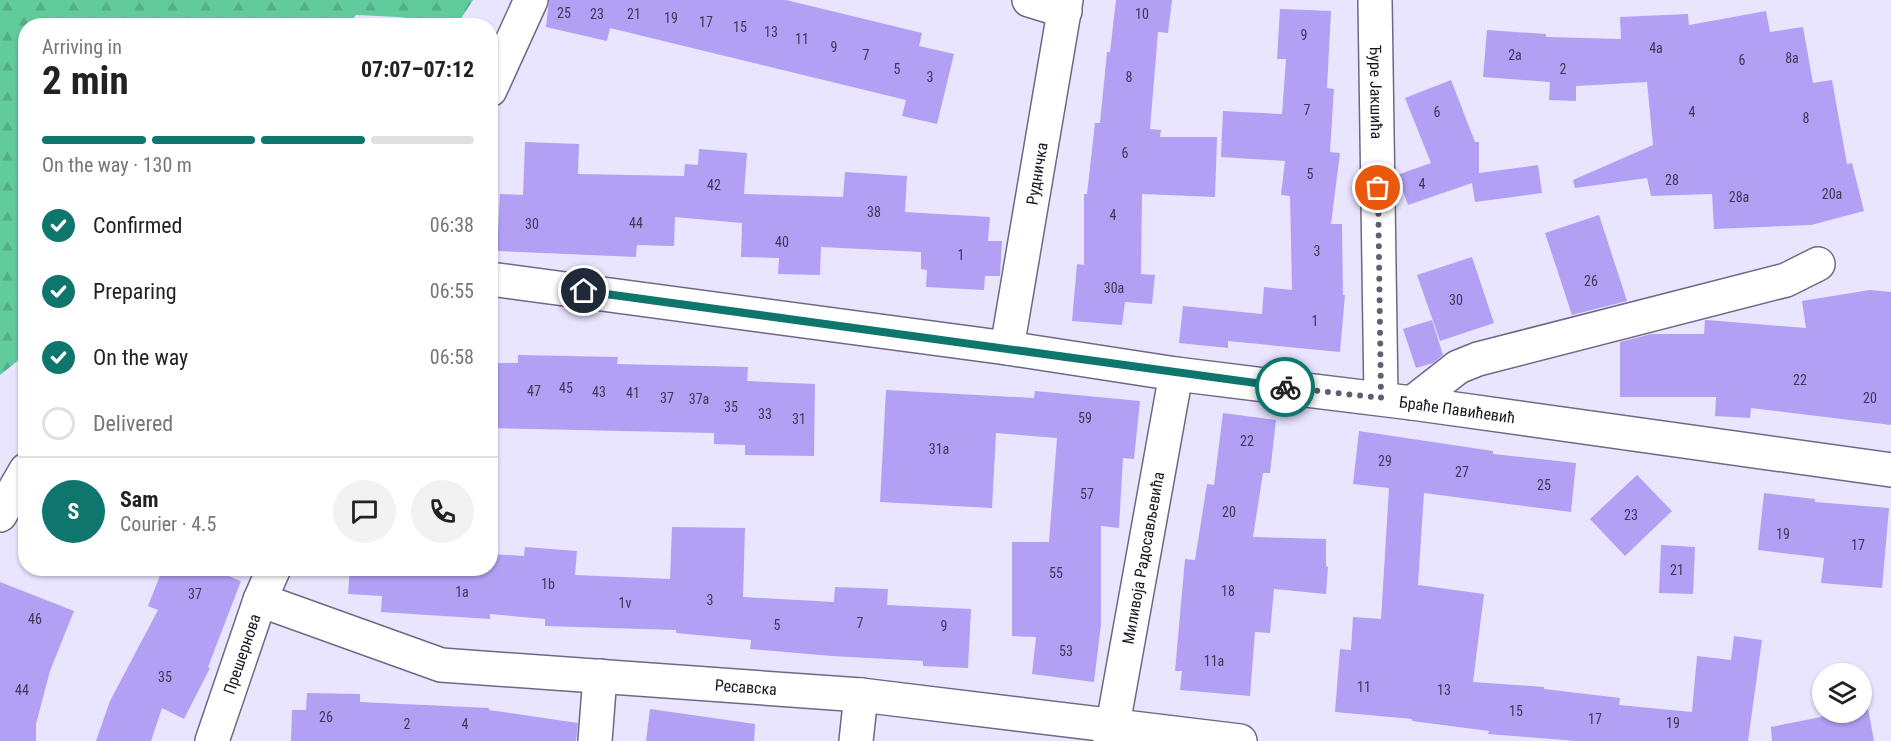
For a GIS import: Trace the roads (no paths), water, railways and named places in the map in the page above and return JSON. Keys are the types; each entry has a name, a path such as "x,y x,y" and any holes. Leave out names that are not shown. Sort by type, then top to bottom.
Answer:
{"street":[{"path":"498,72 531,0"},
{"path":"1029,0 1066,5"},
{"name":"Ђуре Јакшића","path":"1375,0 1381,398"},
{"name":"Рудничка","path":"1007,348 1066,5"},
{"path":"1412,403 1458,367 1478,360 1786,280 1818,264"},
{"name":"Браће Павићевић","path":"498,280 1007,348 1176,374 1381,398 1891,470"},
{"name":"Миливоја Радосављевића","path":"1111,733 1176,374"},
{"path":"0,516 18,484"},
{"name":"Прешернова","path":"212,741 260,600 270,576"},
{"name":"Ресавска","path":"260,600 441,665 861,695 1111,733 1240,741"},
{"path":"595,741 600,676"},
{"path":"856,741 861,695"}]}
